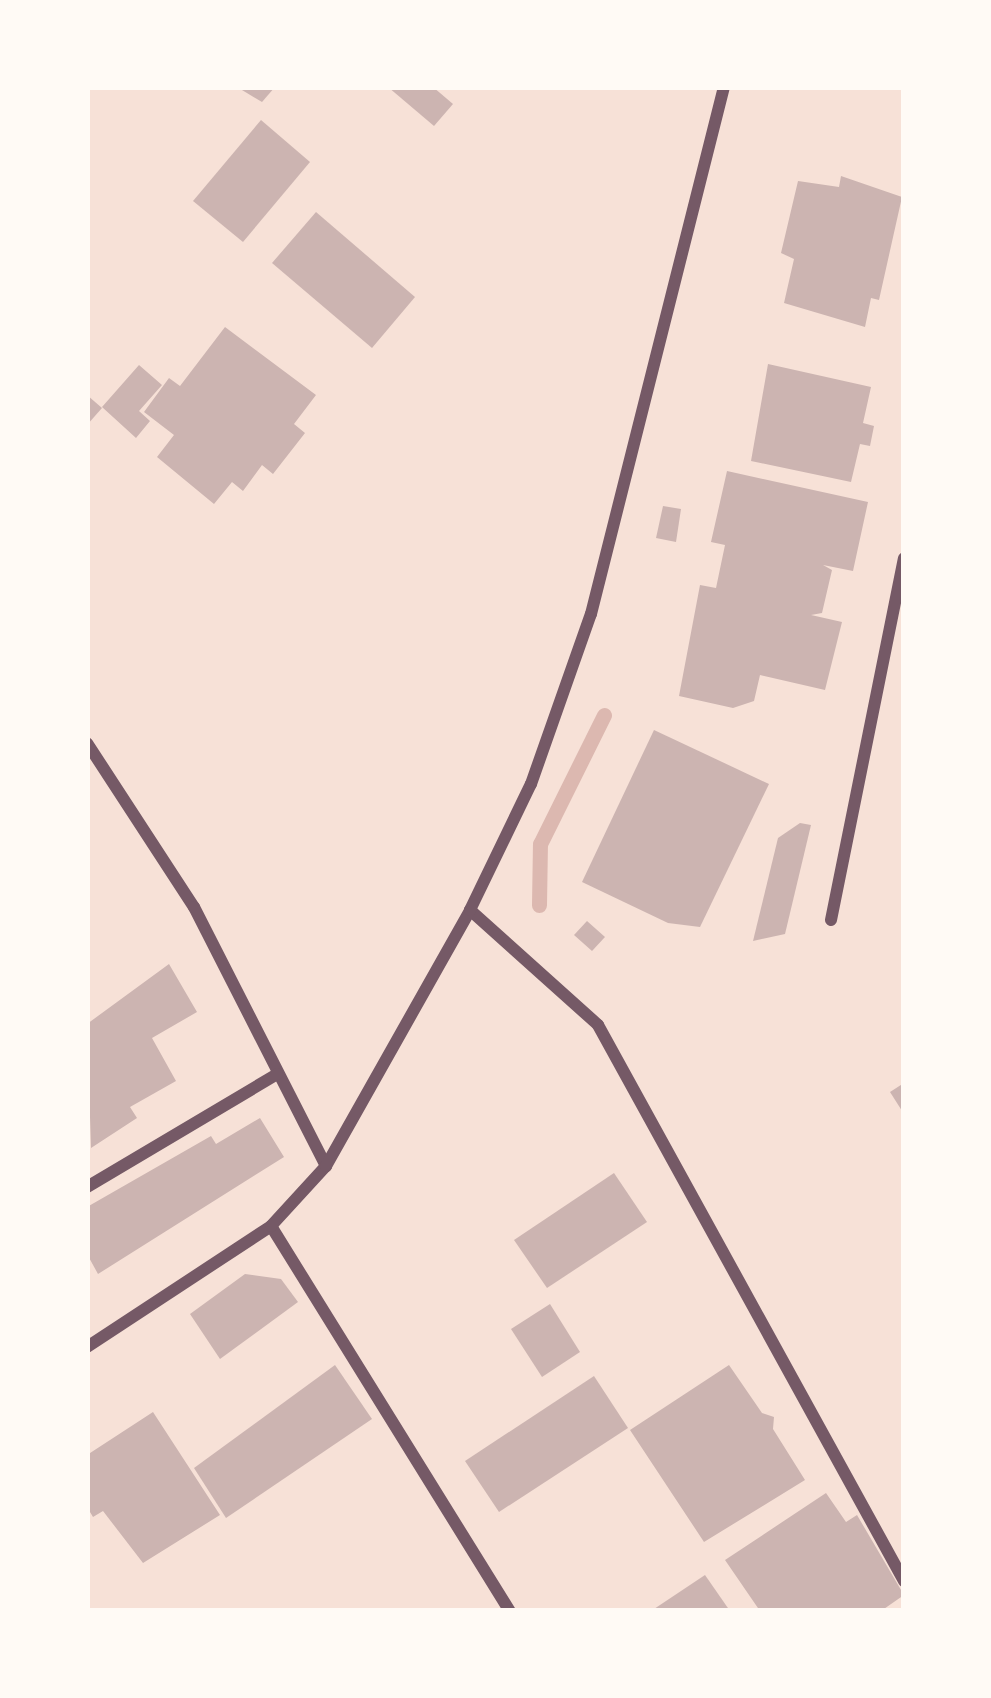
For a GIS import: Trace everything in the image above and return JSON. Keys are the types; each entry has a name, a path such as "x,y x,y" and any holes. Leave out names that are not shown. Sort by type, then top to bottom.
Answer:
{"street":[{"path":"87,1348 271,1226 326,1166 470,910 531,784 591,614 724,87"},
{"path":"831,920 904,558"},
{"path":"87,743 194,908 326,1166"},
{"path":"470,910 598,1025 904,1581"},
{"path":"87,1187 277,1074"},
{"path":"271,1226 510,1611"}],"building":[{"path":"237,87 275,87 262,102"},
{"path":"388,87 433,87 453,104 434,126"},
{"path":"261,120 310,162 243,242 193,201"},
{"path":"841,176 902,197 879,300 871,298 865,327 784,303 794,259 781,253 798,181 839,187"},
{"path":"316,212 415,297 372,348 272,263"},
{"path":"225,327 316,395 294,424 305,433 273,474 262,465 243,491 232,482 214,504 157,457 174,435 144,412 169,378 180,386"},
{"path":"768,364 871,387 863,423 874,426 870,446 860,444 851,482 751,461"},
{"path":"139,365 162,385 139,411 150,421 136,438 102,407"},
{"path":"87,395 102,408 87,425"},
{"path":"727,471 868,502 853,571 823,565 832,570 822,613 811,615 842,622 825,690 760,675 754,701 733,708 679,696 700,585 716,588 725,545 711,542"},
{"path":"663,506 681,509 676,542 656,538"},
{"path":"654,730 769,784 700,927 668,923 582,882"},
{"path":"800,823 811,825 785,934 753,941 778,838"},
{"path":"587,921 605,937 592,951 574,935"},
{"path":"169,964 197,1012 152,1038 176,1081 130,1107 137,1118 91,1148 87,1024"},
{"path":"904,1083 904,1114 890,1092"},
{"path":"260,1118 284,1157 98,1274 87,1254 87,1207 211,1136 216,1144"},
{"path":"614,1173 647,1222 547,1288 514,1240"},
{"path":"245,1274 281,1279 298,1302 220,1359 190,1314"},
{"path":"550,1304 580,1352 542,1377 511,1329"},
{"path":"335,1365 372,1419 226,1518 194,1468"},
{"path":"729,1365 762,1413 774,1417 773,1429 805,1480 704,1542 630,1430"},
{"path":"594,1376 628,1428 499,1512 465,1461"},
{"path":"153,1412 220,1515 143,1563 103,1511 93,1517 87,1507 87,1455"},
{"path":"826,1493 846,1522 857,1515 904,1595 881,1611 760,1611 725,1560"},
{"path":"705,1575 730,1611 651,1611"}],"waterway":[{"path":"539,905 540,844 604,715"}]}
